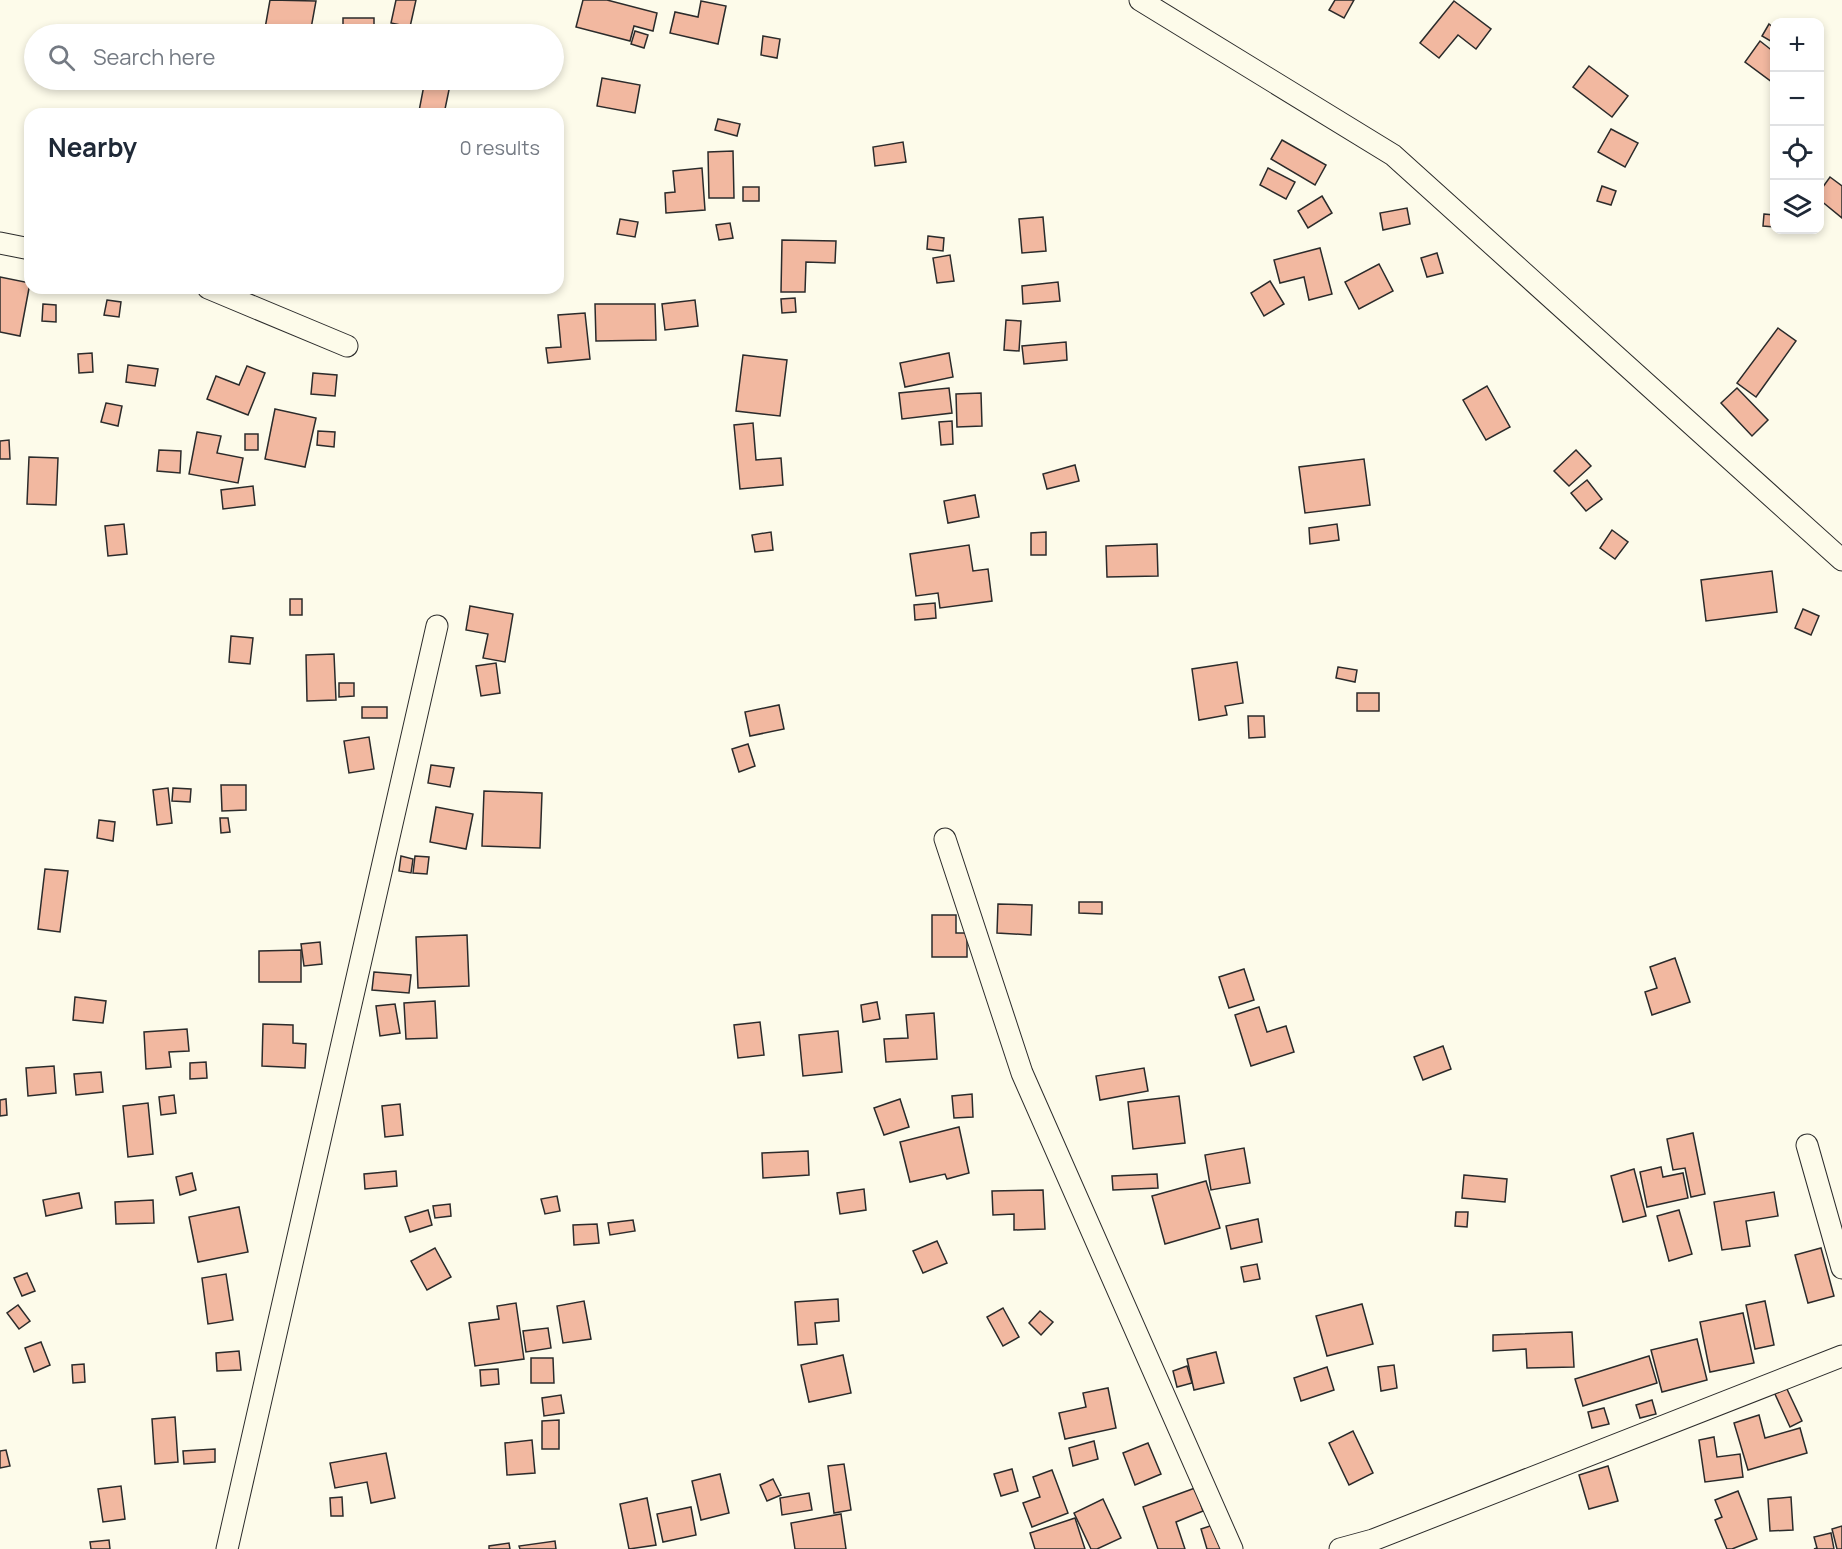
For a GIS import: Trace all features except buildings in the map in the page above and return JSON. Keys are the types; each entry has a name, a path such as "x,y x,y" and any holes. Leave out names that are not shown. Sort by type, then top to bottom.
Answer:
{"street":[{"path":"1140,0 1393,155 1842,560"},
{"path":"0,243 24,248"},
{"path":"222,294 347,346"},
{"path":"227,1549 437,626"},
{"path":"945,839 1022,1073 1232,1549"},
{"path":"1807,1144 1842,1268"},
{"path":"1340,1549 1384,1536 1842,1356"}]}
